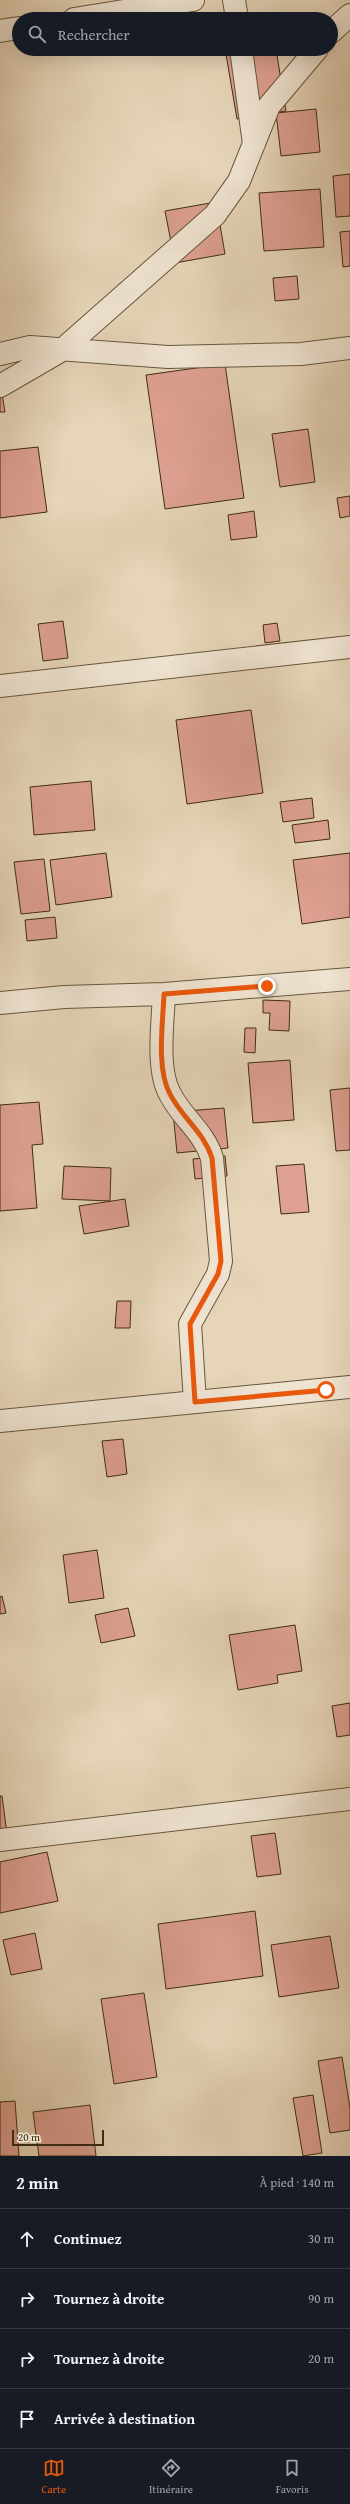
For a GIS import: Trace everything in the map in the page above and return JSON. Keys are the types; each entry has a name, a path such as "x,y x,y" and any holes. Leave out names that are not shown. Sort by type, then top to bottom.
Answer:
{"street":[{"path":"118,12 193,0"},
{"path":"234,0 236,12"},
{"path":"338,26 350,15"},
{"path":"0,31 12,29"},
{"path":"242,56 254,145"},
{"path":"0,386 62,350 215,215 239,181 269,106 311,56"},
{"path":"0,354 30,347 168,357 301,354 350,348"},
{"path":"0,686 350,646"},
{"path":"0,1003 64,996 164,994 350,979"},
{"path":"164,994 162,1056 165,1079 170,1094 207,1143 212,1158 221,1261 218,1274 190,1324 195,1402"},
{"path":"0,1421 350,1387"},
{"path":"0,1840 350,1799"}],"building":[{"path":"226,56 277,56 286,111 237,119"},
{"path":"316,109 320,152 281,156 276,113"},
{"path":"350,174 350,216 336,217 333,176"},
{"path":"320,189 324,247 264,251 259,193"},
{"path":"216,202 225,254 175,263 165,211"},
{"path":"350,231 350,266 343,267 340,232"},
{"path":"297,276 299,299 275,301 273,278"},
{"path":"225,364 244,498 165,509 146,375"},
{"path":"0,382 5,412 0,412"},
{"path":"308,429 315,482 280,487 272,434"},
{"path":"38,447 47,512 0,518 0,451"},
{"path":"350,496 350,516 340,518 337,498"},
{"path":"254,511 257,537 231,540 228,515"},
{"path":"63,621 68,658 43,661 38,624"},
{"path":"277,623 280,641 265,643 263,625"},
{"path":"251,710 263,793 187,804 176,720"},
{"path":"91,781 95,830 34,835 30,787"},
{"path":"312,798 314,818 283,822 280,802"},
{"path":"328,820 330,839 295,843 292,825"},
{"path":"106,853 112,897 56,905 50,860"},
{"path":"350,853 350,917 302,924 293,860"},
{"path":"44,859 50,911 21,914 14,862"},
{"path":"55,917 57,938 27,941 25,920"},
{"path":"263,1000 290,1001 289,1031 269,1030 270,1013 263,1013"},
{"path":"245,1028 256,1028 255,1053 244,1052"},
{"path":"290,1060 294,1120 253,1123 248,1063"},
{"path":"350,1088 350,1150 336,1151 330,1090"},
{"path":"39,1102 43,1144 32,1145 37,1208 0,1211 0,1105"},
{"path":"224,1108 228,1148 177,1153 173,1112"},
{"path":"225,1156 227,1176 195,1179 193,1159"},
{"path":"304,1164 309,1212 281,1214 276,1166"},
{"path":"64,1166 111,1168 110,1201 62,1199"},
{"path":"125,1199 129,1226 84,1234 79,1206"},
{"path":"117,1301 131,1301 130,1328 115,1328"},
{"path":"123,1439 127,1474 107,1477 102,1441"},
{"path":"97,1550 104,1598 69,1603 63,1555"},
{"path":"2,1596 6,1613 0,1614 0,1597"},
{"path":"128,1608 135,1636 101,1643 95,1615"},
{"path":"295,1625 302,1671 277,1675 278,1683 238,1690 229,1635"},
{"path":"350,1703 350,1735 337,1737 332,1706"},
{"path":"0,1796 2,1796 7,1834 0,1835"},
{"path":"275,1833 281,1874 257,1877 251,1836"},
{"path":"47,1852 58,1901 0,1913 0,1862"},
{"path":"255,1911 263,1976 166,1989 158,1924"},
{"path":"35,1933 42,1969 11,1975 3,1940"},
{"path":"330,1936 339,1988 279,1997 271,1945"},
{"path":"144,1993 157,2077 114,2084 101,1999"},
{"path":"342,2057 350,2108 350,2130 330,2133 318,2061"},
{"path":"313,2095 322,2153 303,2156 293,2098"},
{"path":"15,2101 19,2156 0,2156 0,2102"},
{"path":"90,2105 96,2156 39,2156 33,2112"}],"route":[{"path":"267,986 164,994 162,1056 165,1079 170,1094 207,1143 212,1158 221,1261 218,1274 198,1306 190,1324 195,1402 326,1390"}]}
